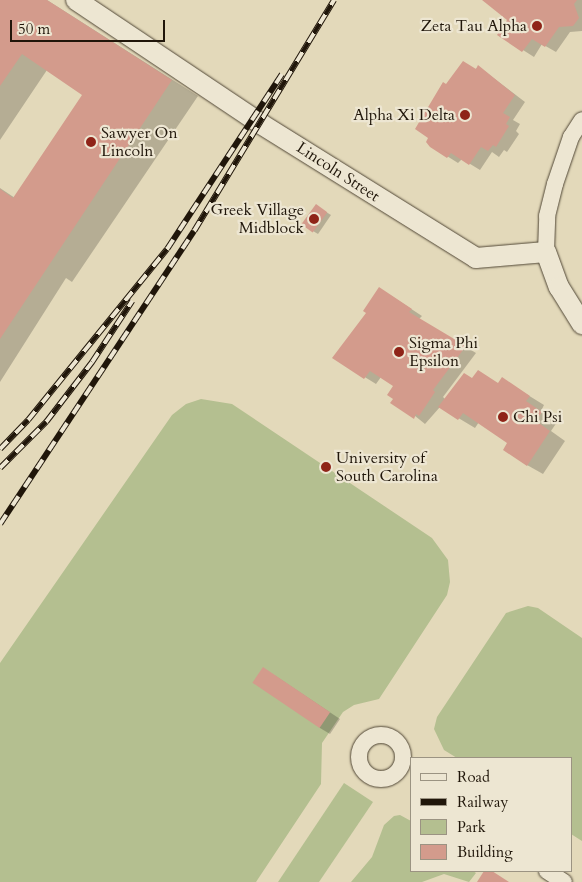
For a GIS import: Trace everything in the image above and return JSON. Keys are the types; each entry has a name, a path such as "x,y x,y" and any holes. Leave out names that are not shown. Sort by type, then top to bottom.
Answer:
{"street":[{"name":"Lincoln Street","path":"76,0 261,124 476,258 546,252"},
{"path":"582,120 571,137 555,184 547,216 546,252 559,287 582,324"},
{"path":"549,872 564,882"}],"green space":[{"path":"201,399 232,404 432,538 448,560 450,582 447,595 379,699 354,705 343,712 322,743 321,784 256,882 0,882 0,663 172,415 186,404"},
{"path":"528,606 538,608 582,638 582,841 572,835 572,757 455,757 444,750 434,729 437,717 506,613"},
{"path":"344,783 373,802 319,882 278,882"},
{"path":"400,815 410,820 410,872 474,872 476,873 469,882 444,874 422,882 351,882 372,857 384,825 394,816"}],"building":[{"name":"Sawyer On Lincoln","path":"0,0 47,0 172,80 0,339 0,189 13,198 82,95 22,54 0,86"},
{"name":"Zeta Tau Alpha","path":"482,0 577,0 574,4 579,18 573,26 559,27 545,47 532,39 522,52 497,35 507,20"},
{"name":"Alpha Xi Delta","path":"463,61 476,69 478,65 515,95 503,113 510,117 506,124 509,126 496,147 493,145 488,151 481,147 469,165 451,153 447,158 430,147 426,142 428,138 415,129 443,82 446,84"},
{"path":"316,204 327,212 313,232 301,224"},
{"name":"Sigma Phi Epsilon","path":"379,287 412,309 409,312 466,346 433,390 435,392 419,416 416,414 414,419 390,403 393,399 387,395 393,386 370,371 364,379 332,358 366,313 363,311"},
{"name":"Chi Psi","path":"478,370 498,383 502,377 530,396 526,401 542,412 536,421 550,431 527,466 503,450 507,443 463,413 458,420 438,407 464,373 472,378"},
{"path":"263,667 330,712 320,728 252,683"},
{"path":"483,872 494,872 509,882 477,882"}],"railway":[{"path":"0,524 194,231 334,0"},
{"path":"0,449 28,420 167,249 282,74"},
{"path":"0,468 46,422 92,362 132,301"}],"place":[{"name":"Zeta Tau Alpha","path":"537,26"},
{"name":"Alpha Xi Delta","path":"465,115"},
{"name":"Sawyer On Lincoln","path":"91,142"},
{"name":"Greek Village Midblock","path":"314,219"},
{"name":"Sigma Phi Epsilon","path":"399,352"},
{"name":"Chi Psi","path":"503,417"},
{"name":"University of South Carolina","path":"326,467"}]}
